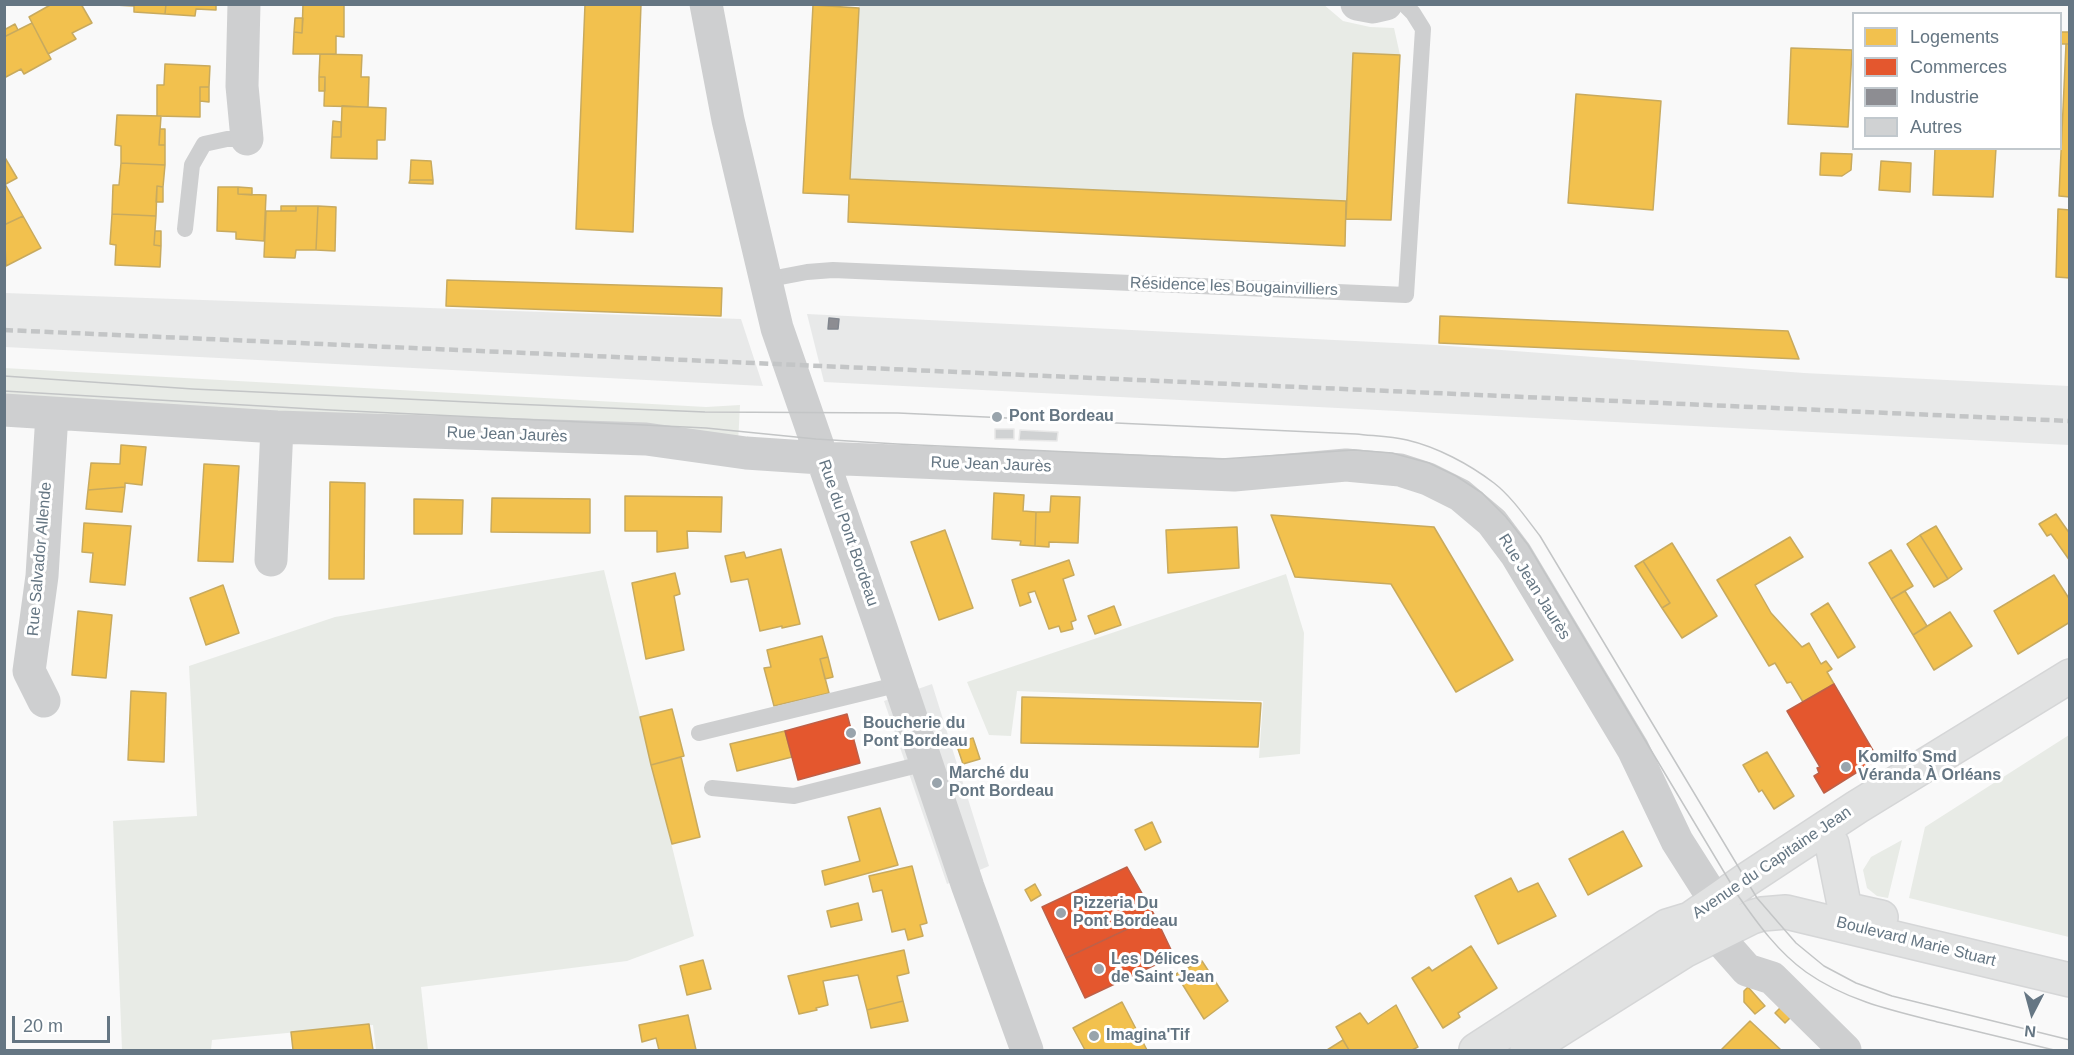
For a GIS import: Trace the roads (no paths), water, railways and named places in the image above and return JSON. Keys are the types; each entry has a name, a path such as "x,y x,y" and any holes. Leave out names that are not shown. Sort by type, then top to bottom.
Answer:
{"main road":[{"name":"Avenue du Capitaine Jean","path":"1738,911 1746,879 1857,807 2070,676"},
{"name":"Avenue du Capitaine Jean","path":"1527,1050 1684,951 1832,844 2070,694"},
{"path":"1832,844 1845,909"},
{"name":"Boulevard Marie Stuart","path":"1738,911 1845,909 2070,963"},
{"name":"Avenue du Capitaine Jean","path":"1476,1050 1667,926 1690,919 1738,911"},
{"name":"Avenue du Capitaine Jean","path":"1499,1050 1676,938 1738,911"},
{"name":"Boulevard Marie Stuart","path":"1738,911 1786,912 2070,980"}],"street":[{"path":"244,4 242,86 247,138"},
{"name":"Rue du Pont Bordeau","path":"706,4 726,109 777,328 968,887 1027,1050"},
{"path":"1357,4 1372,7 1386,4"},
{"name":"Rue Jean Jaurès","path":"4,410 277,427 646,439 746,453 821,458 1234,476 1346,465 1400,470 1428,479 1460,495 1492,522 1516,554 1633,749 1677,841 1738,911 1747,970 1772,978 1845,1050"},
{"name":"Rue Salvador Allende","path":"44,701 29,671 42,576 52,414"},
{"path":"272,560 277,427"}],"lane":[{"name":"Résidence les Bougainvilliers","path":"765,280 807,272 833,270 1406,295 1423,29 1404,4"},
{"path":"185,229 192,165 204,144 247,138"},
{"path":"699,733 900,684"},
{"path":"712,788 794,796 926,763"}],"tram line":[{"path":"4,376 193,389 512,404 705,412 898,413 1356,434 1418,443 1452,457 1494,483 1513,501 1540,536 1757,898 1796,943 1824,966 1856,983 1892,996 2070,1040"},
{"path":"4,391 330,410 706,428 897,444 1222,459 1354,450 1392,453 1429,463 1456,476 1482,493 1506,517 1528,545 1739,897 1786,956 1822,982 1871,1004 2054,1050"}],"railway":[{"path":"4,330 2070,421"}],"place":[{"name":"Pont Bordeau","path":"997,417"},
{"name":"Boucherie du Pont Bordeau","path":"851,733"},
{"name":"Komilfo Smd Véranda À Orléans","path":"1846,767"},
{"name":"Marché du Pont Bordeau","path":"937,783"},
{"name":"Pizzeria Du Pont Bordeau","path":"1061,913"},
{"name":"Les Délices de Saint Jean","path":"1099,969"},
{"name":"Imagina'Tif","path":"1094,1036"}]}
